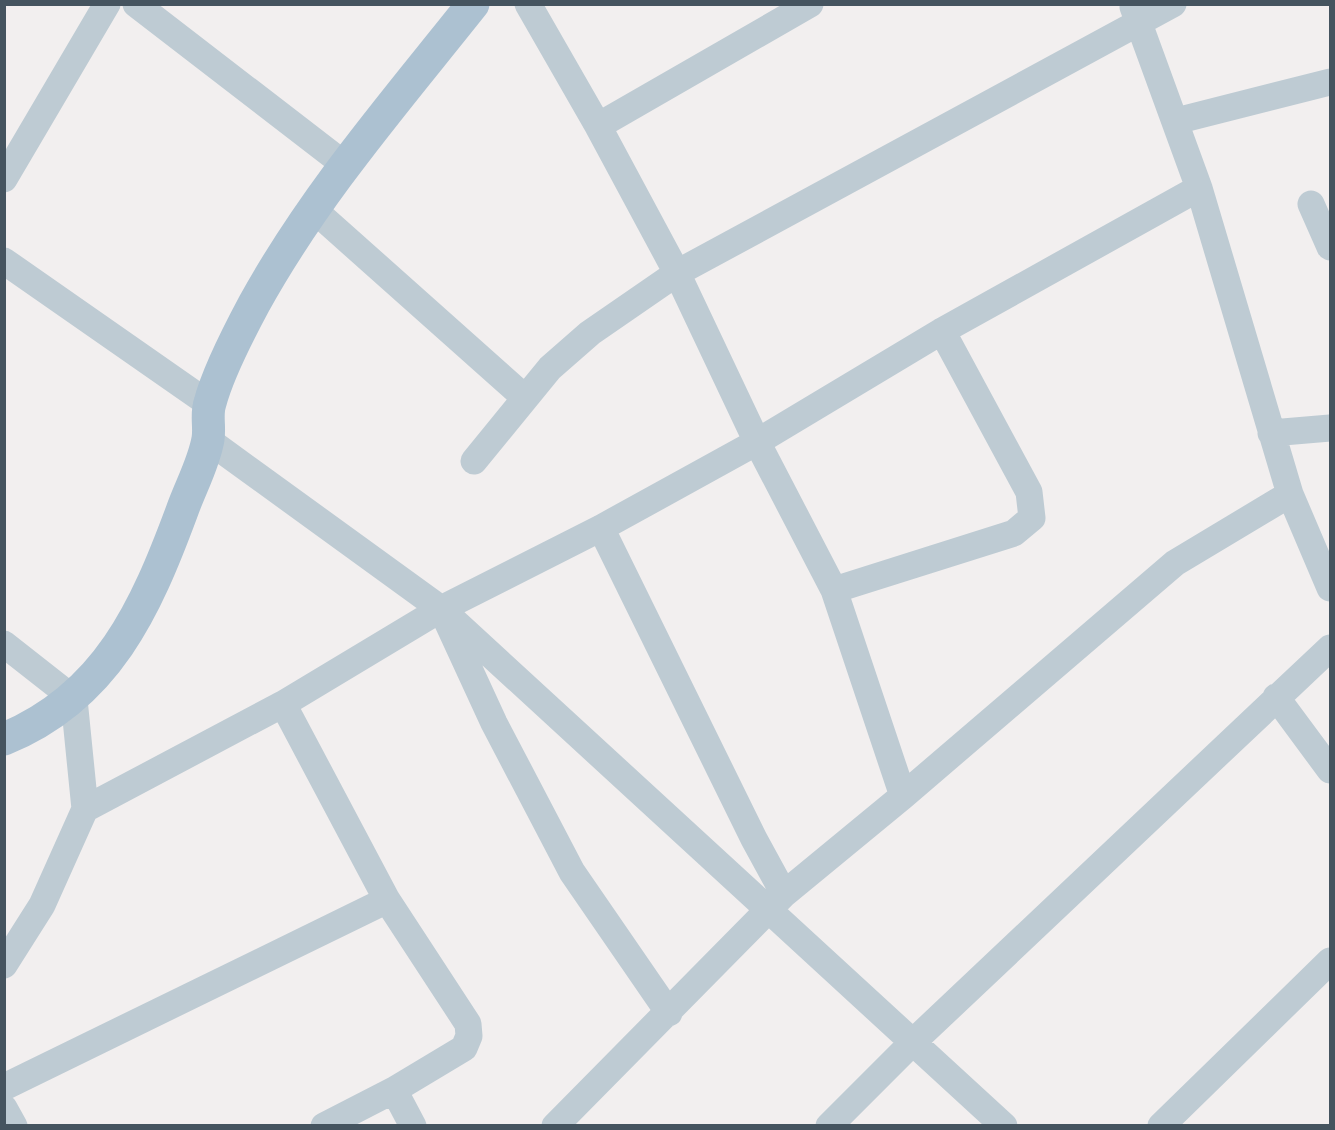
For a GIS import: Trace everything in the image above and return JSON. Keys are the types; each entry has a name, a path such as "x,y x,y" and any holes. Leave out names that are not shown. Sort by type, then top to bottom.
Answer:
{"main road":[{"path":"4,739 22,732 74,699 125,638 141,609 169,545 208,440 209,405 253,306 293,236 313,208 473,4"}],"street":[{"path":"4,179 107,4"},
{"path":"136,4 345,165"},
{"path":"528,4 598,126 677,273 757,442 834,590 903,796"},
{"path":"598,126 810,4"},
{"path":"474,461 550,368 590,333 677,273 1136,13 1173,4"},
{"path":"1136,13 1199,188 1290,494 1330,588"},
{"path":"1176,122 1330,82"},
{"path":"85,809 283,704 441,609 601,528 757,442 942,331 1199,188"},
{"path":"1311,204 1330,247"},
{"path":"313,208 524,397"},
{"path":"4,261 209,405"},
{"path":"834,590 1014,533 1032,518 1029,492 942,331"},
{"path":"1271,433 1330,428"},
{"path":"208,440 441,609 777,902 912,1043 1004,1125"},
{"path":"555,1125 777,902 1175,563 1201,545 1290,494"},
{"path":"601,528 754,839 777,902"},
{"path":"441,609 494,723 572,872 669,1013"},
{"path":"4,644 74,699 85,809 42,905 4,965"},
{"path":"829,1125 912,1043 1330,648"},
{"path":"1276,697 1330,770"},
{"path":"283,704 387,900 468,1024 469,1036 464,1048 394,1090 324,1125"},
{"path":"4,1088 387,900"},
{"path":"1161,1125 1330,961"},
{"path":"394,1090 413,1125"},
{"path":"4,1108 14,1125"}]}
